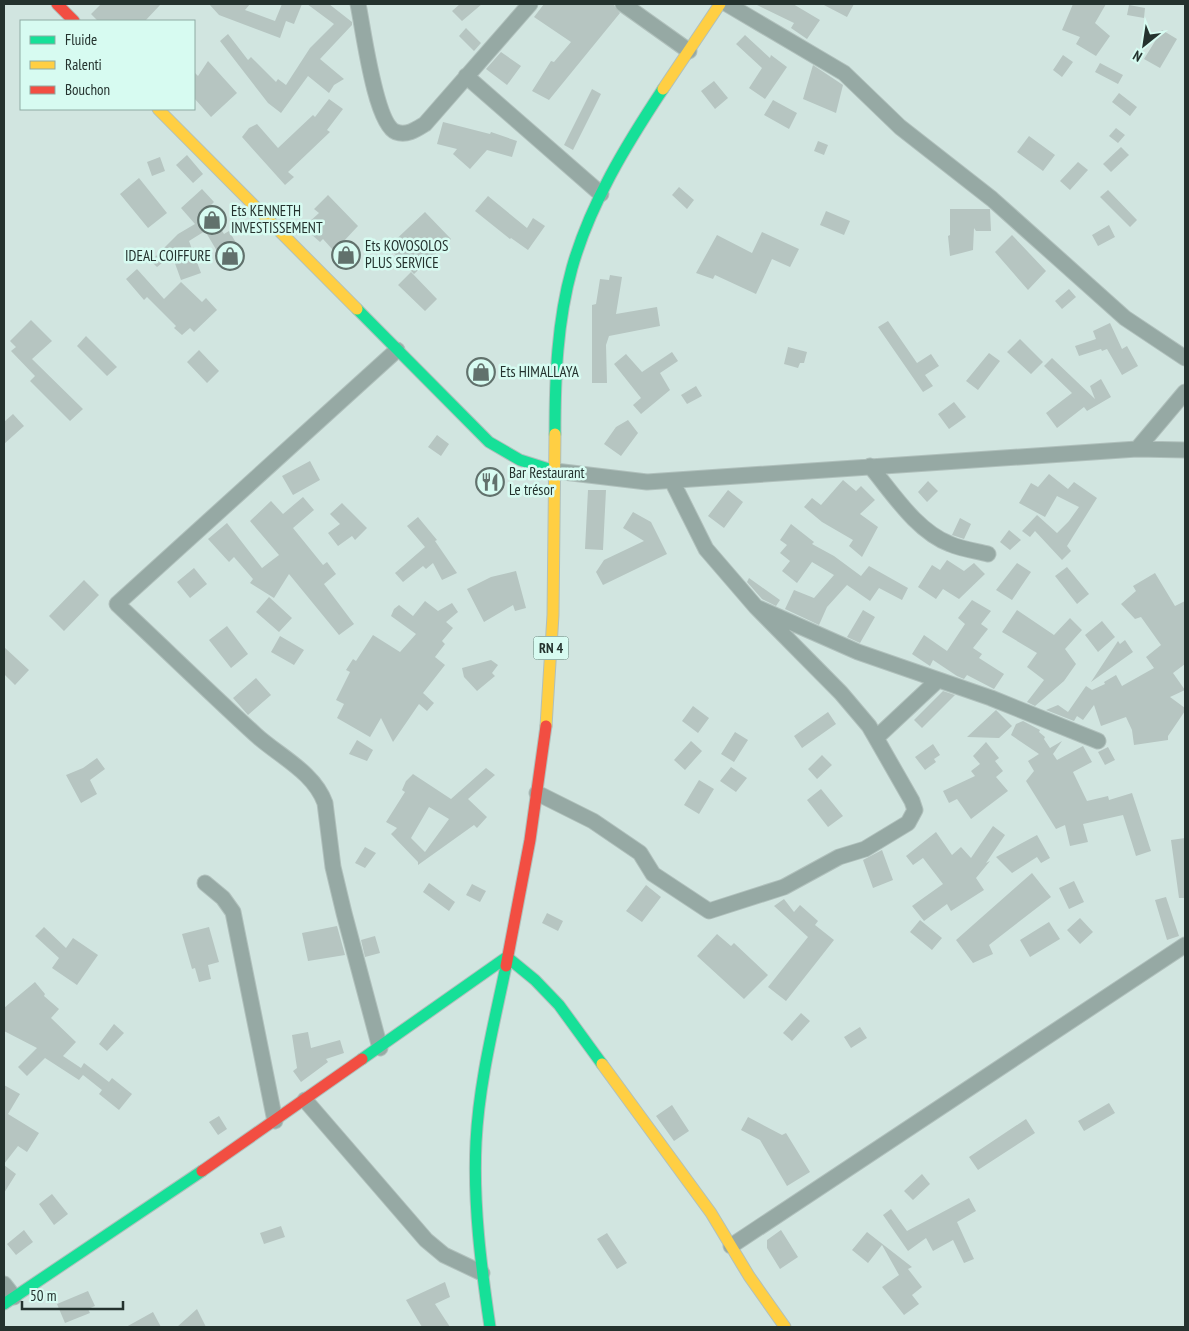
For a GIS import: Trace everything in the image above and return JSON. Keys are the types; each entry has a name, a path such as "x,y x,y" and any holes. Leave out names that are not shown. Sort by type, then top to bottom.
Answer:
{"main road":[{"path":"57,4 73,20"},
{"name":"RN 4","path":"490,1327 482,1273 477,1216 476,1142 482,1082 537,793 548,701 554,590 554,377 560,313 573,264 601,194 638,130 720,4"},
{"path":"159,110 500,450 522,463 555,471"},
{"path":"9,1300 275,1121 380,1048 433,1006 507,957 536,980 559,1005 711,1213 785,1327"}],"street":[{"path":"358,4 378,102 386,124 396,132 405,133 425,124 530,4"},
{"path":"623,4 689,51"},
{"path":"727,4 844,73 900,127 992,199 1125,318 1185,358"},
{"path":"466,76 601,194"},
{"path":"380,1048 333,867 325,803 322,794 303,772 259,738 117,604 398,350"},
{"path":"1137,449 1185,392"},
{"path":"555,471 647,482 1137,449 1185,450"},
{"path":"870,466 905,510 923,526 949,544 988,554"},
{"path":"537,793 593,821 640,853 653,874 709,910 784,887 839,857 865,849 908,823 915,810 912,801 869,726 841,693 756,607 706,549 672,481"},
{"path":"756,607 858,652 938,680 1098,741"},
{"path":"876,738 938,680"},
{"path":"205,883 223,898 233,912 275,1121"},
{"path":"731,1246 1185,946"},
{"path":"305,1100 426,1240 444,1255 482,1273"},
{"path":"4,1284 9,1300"}],"building":[{"path":"101,4 161,4 146,20 97,20 91,14"},
{"path":"209,4 250,4 245,10 275,21 282,4 302,4 294,24 286,21 280,38 219,15"},
{"path":"307,4 329,4 352,22 352,25 320,59 344,79 334,85 329,93 308,76 281,113 268,103 220,41 228,34 248,60 251,57 276,82 278,79 286,85 310,48 334,24"},
{"path":"460,4 482,4 462,21 452,11"},
{"path":"544,4 613,4 620,13 549,100 532,91 551,61 554,62 571,42 534,17"},
{"path":"755,4 793,4 820,20 807,39 791,28 794,23"},
{"path":"822,4 854,4 847,17"},
{"path":"1073,4 1106,4 1095,23 1110,36 1096,56 1076,44 1080,37 1062,30"},
{"path":"1129,5 1145,8 1144,18 1127,15"},
{"path":"466,28 481,43 474,51 459,36"},
{"path":"1162,30 1177,39 1160,68 1144,59"},
{"path":"745,35 770,58 771,55 787,67 765,99 749,88 762,68 736,44"},
{"path":"501,52 521,66 507,85 486,69"},
{"path":"1063,55 1073,62 1062,77 1053,70"},
{"path":"208,61 237,93 211,117 195,99 195,73 198,76"},
{"path":"1100,63 1123,75 1118,84 1095,72"},
{"path":"813,65 843,85 836,113 803,99"},
{"path":"714,81 728,98 715,109 701,91"},
{"path":"592,89 601,94 573,150 564,145"},
{"path":"1119,93 1137,107 1130,116 1112,102"},
{"path":"329,99 343,109 327,130 330,132 288,172 294,177 285,185 242,137 249,128 257,124 278,148 313,115 315,117"},
{"path":"773,100 797,113 789,129 764,115"},
{"path":"443,122 490,134 491,132 517,141 512,157 487,150 470,169 453,154 457,149 437,144"},
{"path":"1116,128 1125,135 1118,143 1109,136"},
{"path":"1029,136 1055,155 1043,171 1017,152"},
{"path":"818,141 828,145 824,155 814,151"},
{"path":"1121,147 1129,155 1111,172 1103,164"},
{"path":"187,155 203,174 193,183 176,165"},
{"path":"160,157 165,171 152,176 147,162"},
{"path":"1078,162 1088,170 1070,190 1060,181"},
{"path":"139,178 167,213 148,228 120,194"},
{"path":"679,187 694,200 687,209 672,195"},
{"path":"202,189 214,202 208,208 224,234 229,231 244,256 226,266 205,231 189,241 201,273 181,280 172,255 157,267 151,261 178,234 195,224 181,208"},
{"path":"1108,190 1137,220 1130,227 1100,197"},
{"path":"328,195 358,226 343,242 351,251 342,260 323,239 320,242 311,234 315,231 308,223 319,213 314,209"},
{"path":"488,196 527,228 533,218 545,226 528,250 510,239 475,211"},
{"path":"950,209 990,209 991,231 976,231 974,228 973,250 950,256 948,236 950,235"},
{"path":"826,211 850,221 844,235 820,225"},
{"path":"425,212 451,239 414,274 388,247"},
{"path":"1109,225 1115,237 1098,246 1092,235"},
{"path":"762,232 799,249 790,267 772,259 756,294 715,275 713,279 696,273 717,235 752,253"},
{"path":"1012,235 1046,271 1028,290 995,252"},
{"path":"137,269 164,299 181,282 202,302 206,298 217,310 194,332 190,328 182,335 174,328 176,326 147,297 144,300 126,279"},
{"path":"411,272 437,299 425,311 398,285"},
{"path":"610,275 622,277 616,314 657,307 660,326 609,336 606,345 607,383 592,383 592,305 596,304 600,279 609,280"},
{"path":"1069,289 1076,297 1062,309 1055,301"},
{"path":"31,320 52,341 32,359 83,409 70,421 30,381 35,376 11,351 16,347 10,341"},
{"path":"888,321 917,363 931,354 939,366 925,375 933,386 923,392 878,327"},
{"path":"1110,323 1122,349 1127,346 1138,366 1122,375 1107,349 1079,356 1075,346 1096,339 1093,331"},
{"path":"86,336 117,367 107,376 77,346"},
{"path":"1020,339 1043,362 1031,374 1007,352"},
{"path":"788,347 807,352 804,363 800,363 798,368 784,364"},
{"path":"199,350 219,371 207,383 187,362"},
{"path":"672,352 678,361 660,373 670,390 641,414 633,405 641,398 614,364 626,354 642,372"},
{"path":"989,353 1000,361 978,390 966,381"},
{"path":"1052,358 1095,399 1090,386 1101,379 1111,397 1087,411 1084,407 1057,428 1046,413 1072,393 1044,366"},
{"path":"696,386 702,396 687,404 681,395"},
{"path":"954,402 966,417 949,429 938,414"},
{"path":"13,414 24,426 4,444 4,422"},
{"path":"628,420 638,433 621,456 604,444 616,427"},
{"path":"437,435 449,444 441,456 428,447"},
{"path":"310,461 320,480 293,495 282,476"},
{"path":"1049,474 1068,489 1074,482 1097,498 1067,546 1071,551 1062,560 1035,531 1030,537 1022,531 1037,515 1057,533 1079,507 1057,496 1045,517 1019,503 1031,483 1038,487"},
{"path":"843,480 856,491 861,486 875,500 860,514 878,527 862,557 849,546 853,540 822,522 804,507 812,498 821,505"},
{"path":"928,481 938,491 927,502 918,492"},
{"path":"588,490 606,490 603,550 585,549"},
{"path":"728,490 743,502 724,528 708,516"},
{"path":"303,497 314,510 293,528 323,565 327,562 336,574 324,584 354,624 339,635 289,574 274,598 250,583 253,579 234,557 229,562 208,539 227,523 262,568 279,555 250,521 271,501 283,514"},
{"path":"342,503 367,528 355,540 352,536 338,546 328,533 340,524 330,514"},
{"path":"633,512 651,522 667,554 603,585 596,572 604,560 644,541 623,528"},
{"path":"418,517 437,540 435,541 457,573 442,580 433,563 426,569 423,566 403,582 395,573 425,547 407,526"},
{"path":"960,518 971,524 964,539 952,535"},
{"path":"791,524 814,542 812,544 834,556 861,576 869,566 908,588 902,600 879,588 870,601 847,585 827,607 819,625 785,609 794,590 814,598 834,575 812,562 797,583 782,571 790,561 780,553 787,545 780,540"},
{"path":"1009,530 1021,540 1010,550 1000,542"},
{"path":"947,560 964,571 974,563 985,574 959,599 943,589 936,599 918,587 932,565 940,570"},
{"path":"1017,563 1031,572 1012,600 996,590"},
{"path":"1067,567 1089,594 1077,604 1055,576"},
{"path":"194,568 207,584 190,598 177,582"},
{"path":"516,571 526,608 515,611 513,605 484,622 467,589 491,577"},
{"path":"1155,573 1175,606 1185,601 1185,664 1173,673 1185,690 1170,697 1185,708 1185,711 1168,736 1168,740 1134,745 1132,730 1126,717 1101,726 1094,705 1083,720 1077,716 1074,721 1046,710 1058,705 1068,712 1086,686 1092,690 1105,684 1104,682 1116,675 1122,686 1154,668 1146,657 1161,645 1141,617 1135,619 1121,604 1136,591 1133,586"},
{"path":"749,578 780,600 776,606 762,599 747,582"},
{"path":"84,580 99,595 64,631 49,616"},
{"path":"269,597 292,618 279,632 256,612"},
{"path":"972,600 991,611 981,624 988,629 973,648 982,654 979,658 1004,674 994,689 967,675 964,679 957,676 933,660 930,666 912,654 924,635 947,651 965,624 958,618"},
{"path":"425,601 438,611 452,603 458,612 446,622 453,628 442,641 445,644 435,657 445,665 423,693 434,703 427,711 419,704 393,742 381,718 370,737 337,718 344,704 336,700 350,672 346,670 353,659 356,661 373,635 400,652 416,634 391,616 394,609 399,605 413,616"},
{"path":"863,610 875,617 860,643 847,637"},
{"path":"1017,610 1054,635 1070,618 1082,630 1065,649 1076,664 1064,681 1035,706 1027,702 1044,680 1027,667 1037,653 1002,632"},
{"path":"1102,621 1115,637 1098,652 1085,635"},
{"path":"227,626 248,654 231,668 209,640"},
{"path":"280,636 304,650 294,665 271,652"},
{"path":"1125,640 1133,652 1091,682 1118,641 1120,644"},
{"path":"4,647 29,670 15,685 4,674"},
{"path":"491,660 498,665 492,673 495,676 477,691 464,677 462,668"},
{"path":"256,678 271,695 248,715 233,698"},
{"path":"943,691 955,695 922,728 914,720"},
{"path":"693,706 709,718 698,733 682,721"},
{"path":"996,710 1012,726 999,738 967,737"},
{"path":"828,712 836,724 802,748 794,736"},
{"path":"1023,721 1040,730 1039,732 1045,737 1044,739 1050,748 1062,741 1053,754 1057,760 1083,746 1092,762 1073,772 1087,801 1108,796 1109,800 1132,793 1151,851 1136,856 1123,815 1083,824 1088,842 1070,846 1065,825 1056,829 1026,781 1034,771 1028,761 1039,754 1011,735 1016,724"},
{"path":"735,732 748,740 734,762 721,754"},
{"path":"357,740 373,750 367,761 349,754"},
{"path":"691,741 702,751 685,770 674,760"},
{"path":"986,742 999,758 995,761 1003,771 996,777 1008,791 971,819 957,799 949,803 943,791 975,776 971,771 980,764 973,756"},
{"path":"933,744 940,755 934,759 936,762 925,770 915,757"},
{"path":"1108,747 1115,760 1105,765 1098,752"},
{"path":"822,755 832,765 817,779 808,769"},
{"path":"97,758 105,769 90,780 97,794 81,803 66,775 83,768"},
{"path":"731,767 747,778 736,792 720,781"},
{"path":"486,768 495,775 468,799 487,817 477,828 474,825 418,865 418,862 391,834 397,828 386,822 405,792 402,790 406,781 413,774 451,799","holes":["429,807 449,819 425,852 411,838"]},
{"path":"699,780 714,789 699,814 684,805"},
{"path":"821,789 843,816 828,827 807,800"},
{"path":"993,826 1005,835 986,863 990,861 976,878 984,890 951,911 947,904 924,921 912,906 943,884 923,858 913,865 906,856 936,832 952,855 961,847 971,858"},
{"path":"1037,835 1050,858 1041,863 1037,857 1012,873 996,857"},
{"path":"1185,838 1185,898 1179,898 1171,840"},
{"path":"365,847 376,853 365,868 355,863"},
{"path":"882,850 893,880 873,888 863,860"},
{"path":"1032,873 1051,897 989,945 993,954 973,963 956,940"},
{"path":"1074,881 1084,902 1069,909 1059,888"},
{"path":"429,883 455,902 449,911 423,892"},
{"path":"472,884 486,891 480,902 466,895"},
{"path":"646,885 661,897 642,922 626,911"},
{"path":"1166,897 1179,936 1167,940 1155,900"},
{"path":"784,899 794,912 800,905 818,921 815,925 834,940 786,1001 768,987 808,937 774,906"},
{"path":"547,913 563,921 558,931 542,923"},
{"path":"1080,918 1093,932 1080,944 1067,930"},
{"path":"920,920 942,938 932,950 910,932"},
{"path":"1049,922 1060,939 1030,957 1020,940"},
{"path":"337,926 345,955 308,961 302,933"},
{"path":"44,927 66,948 73,938 98,955 77,985 52,968 59,958 35,936"},
{"path":"209,927 219,962 208,965 211,979 199,982 195,968 192,969 182,934"},
{"path":"717,934 731,946 734,943 768,975 744,999 697,956"},
{"path":"375,936 380,953 365,957 361,940"},
{"path":"35,982 45,994 44,996 59,1009 51,1018 76,1042 63,1056 81,1068 84,1063 109,1082 112,1078 132,1094 119,1110 99,1094 102,1090 83,1075 79,1080 45,1058 27,1076 18,1067 37,1048 4,1031 4,1008"},
{"path":"801,1013 810,1021 792,1041 783,1033"},
{"path":"114,1024 124,1033 107,1051 99,1044"},
{"path":"860,1027 867,1038 851,1048 844,1037"},
{"path":"308,1032 311,1048 340,1040 344,1053 326,1059 328,1062 301,1082 293,1071 297,1068 292,1035"},
{"path":"4,1085 20,1094 8,1114 39,1133 27,1152 18,1146 4,1164"},
{"path":"1109,1103 1115,1113 1084,1131 1078,1121"},
{"path":"672,1105 689,1131 674,1141 656,1116"},
{"path":"219,1116 227,1129 218,1135 209,1122"},
{"path":"748,1117 782,1135 786,1133 810,1172 787,1186 760,1140 741,1130"},
{"path":"1026,1119 1035,1133 978,1170 969,1157"},
{"path":"4,1165 16,1174 4,1193"},
{"path":"922,1174 930,1184 913,1200 904,1191"},
{"path":"52,1194 68,1214 54,1225 39,1204"},
{"path":"969,1198 976,1211 957,1222 974,1259 964,1263 953,1240 933,1251 926,1238 908,1251 883,1215 891,1209 907,1231"},
{"path":"281,1226 285,1237 264,1244 260,1233"},
{"path":"24,1230 33,1242 16,1255 7,1244"},
{"path":"781,1230 798,1257 780,1269 767,1248 767,1240"},
{"path":"867,1232 912,1267 908,1269 922,1287 912,1295 919,1304 904,1315 882,1287 899,1275 882,1245 868,1263 852,1250"},
{"path":"607,1233 627,1263 617,1269 597,1239"},
{"path":"445,1282 450,1297 435,1304 450,1327 422,1327 406,1300"},
{"path":"88,1291 95,1306 88,1309 90,1313 65,1323 57,1304"},
{"path":"197,1309 206,1327 177,1327"},
{"path":"153,1312 161,1327 126,1327"}],"traffic: fast":[{"path":"555,434 560,329 572,268 589,221 610,176 663,89"},
{"path":"357,309 489,442 520,460 555,471"},
{"path":"362,1059 507,957 535,980 559,1005 602,1064"},
{"path":"490,1327 477,1212 476,1142 480,1097 506,966"},
{"path":"4,1304 202,1171"}],"traffic: slow":[{"path":"663,89 720,4"},
{"path":"159,110 357,309"},
{"path":"546,726 553,615 555,434"},
{"path":"602,1064 711,1213 749,1276 785,1327"}],"traffic: jam":[{"path":"57,4 73,20"},
{"path":"506,966 530,840 546,726"},
{"path":"202,1171 362,1059"}],"place":[{"name":"Ets KENNETH INVESTISSEMENT","path":"212,220"},
{"name":"Ets KOVOSOLOS PLUS SERVICE","path":"346,255"},
{"name":"IDEAL COIFFURE","path":"230,256"},
{"name":"Ets HIMALLAYA","path":"481,372"},
{"name":"Bar Restaurant Le trésor","path":"490,482"}]}
